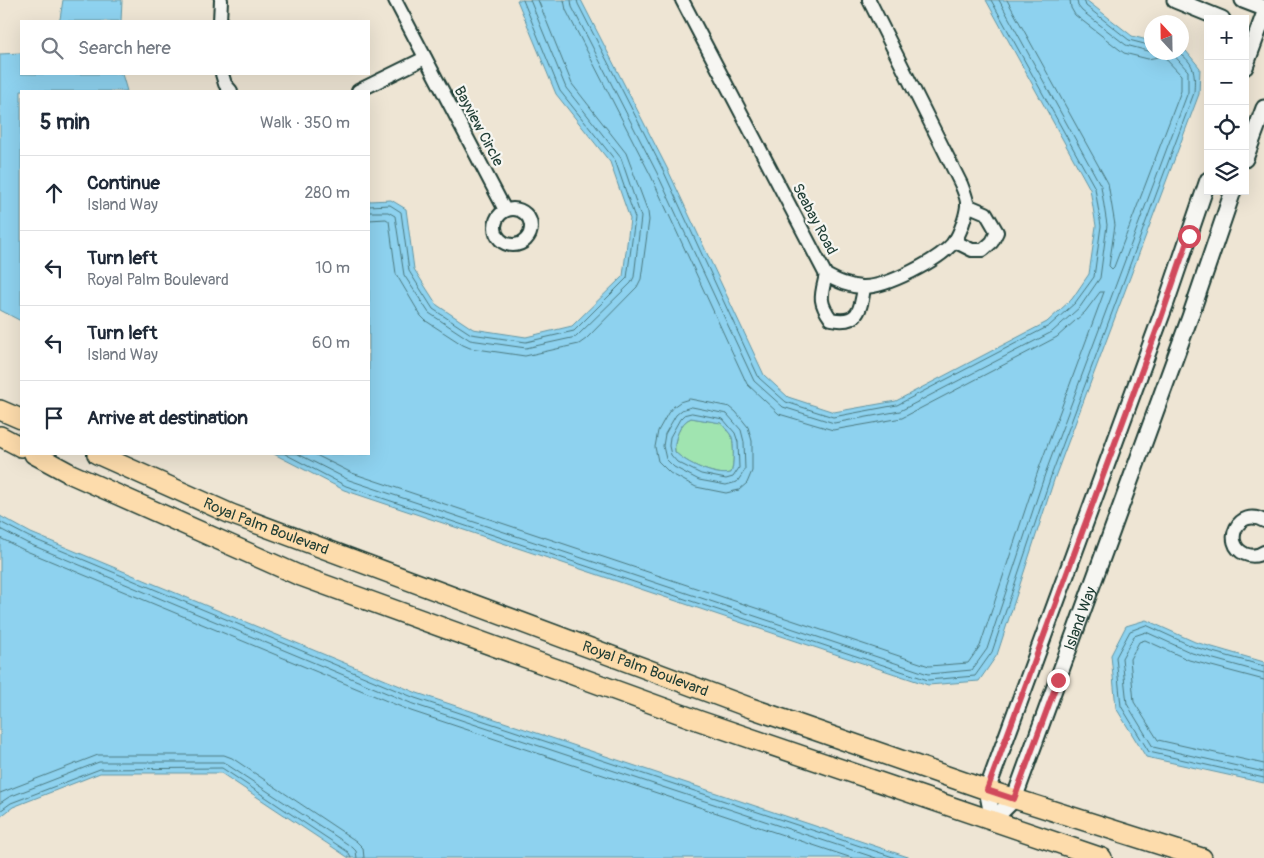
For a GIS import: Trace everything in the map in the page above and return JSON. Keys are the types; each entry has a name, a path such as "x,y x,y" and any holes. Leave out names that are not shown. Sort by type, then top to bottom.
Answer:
{"main road":[{"path":"0,410 20,420"},
{"path":"0,436 20,446"},
{"name":"Royal Palm Boulevard","path":"36,455 71,474 298,575 700,721 1102,858"},
{"name":"Royal Palm Boulevard","path":"99,455 231,514 751,708 1014,799 1202,858"}],"street":[{"path":"220,20 221,0"},
{"name":"Bayview Circle","path":"395,0 505,210"},
{"name":"Seabay Road","path":"682,0 826,275 845,285 864,287 884,284 934,259 954,241 962,226 968,205"},
{"path":"869,0 961,184 968,205 986,213 997,232 992,242 983,250 972,250 954,241"},
{"path":"1175,0 1212,15"},
{"path":"1243,0 1264,8"},
{"path":"1247,60 1255,31 1264,15"},
{"path":"360,90 425,58"},
{"path":"222,75 225,84 230,90"},
{"path":"1248,150 1264,108"},
{"name":"Island Way","path":"987,790 1163,312 1204,192"},
{"name":"Island Way","path":"993,820 1014,799 1233,195"},
{"path":"826,275 821,296 822,306 831,318 841,321 853,318 862,307 864,287"},
{"path":"1264,521 1252,517 1244,519 1234,530 1234,538 1240,551 1254,556 1264,552"},
{"path":"987,790 993,820"}],"green space":[{"path":"691,418 722,423 730,433 733,450 731,473 717,473 701,468 675,452 678,432 684,423"}],"water":[{"path":"63,0 122,0 121,20 60,19"},
{"path":"517,0 581,0 667,168 764,375 788,397 834,412 896,401 1047,322 1072,299 1089,274 1096,226 1090,189 986,0 1086,0 1132,36 1144,39 1144,60 1189,60 1189,55 1200,68 1199,94 1055,477 997,655 979,681 928,685 344,490 276,455 370,455 370,201 391,200 406,209 414,269 437,305 473,329 526,337 572,326 623,276 630,219 610,162 556,94","holes":["691,418 721,423 732,437 733,461 731,473 724,474 709,471 686,460 675,452 678,432 684,423"]},
{"path":"20,53 20,75 122,75 127,90 20,90 20,320 0,310 0,54"},
{"path":"0,516 31,533 417,693 911,858 349,858 221,773 100,773 13,807 0,817"},
{"path":"1146,620 1195,642 1264,662 1264,783 1146,757 1116,708 1111,655 1126,626"}],"route":[{"path":"1058,680 1014,799 987,790 1160,321 1189,236"}]}
